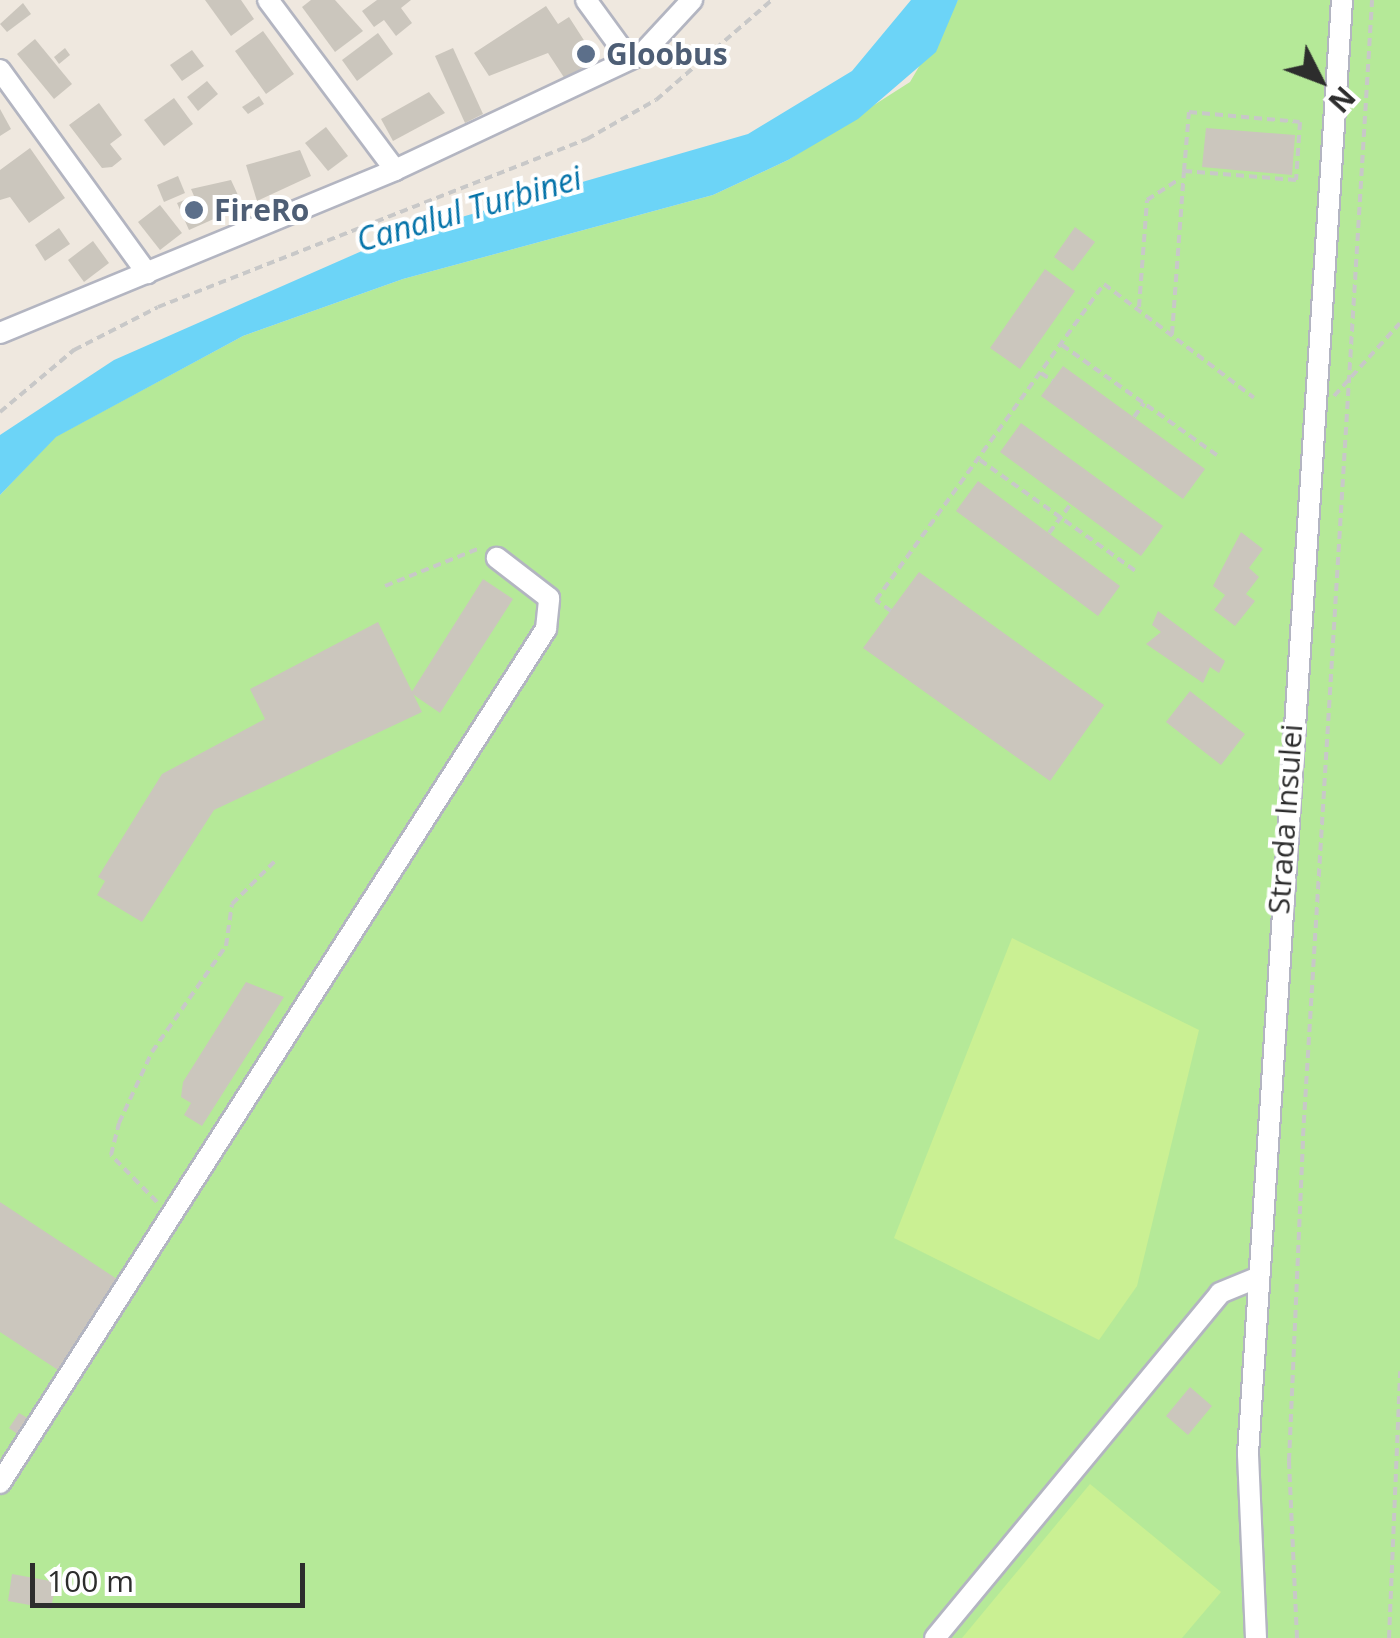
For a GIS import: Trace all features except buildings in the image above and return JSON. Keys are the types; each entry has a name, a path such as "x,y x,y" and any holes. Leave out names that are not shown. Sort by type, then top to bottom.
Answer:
{"street":[{"path":"268,0 395,170"},
{"path":"586,0 628,59"},
{"path":"0,333 395,170 656,46 692,0"},
{"name":"Strada Insulei","path":"1256,1638 1248,1454 1342,0"},
{"path":"0,70 147,274"},
{"path":"0,1484 546,629 548,598 497,558"},
{"path":"934,1638 1220,1293 1259,1277"}],"path":[{"path":"0,412 74,350 158,307 587,139 656,100 772,0"},
{"path":"1297,1638 1290,1442 1372,0"},
{"path":"1138,309 1147,200 1178,180 1184,171 1189,112 1300,122 1296,180 1184,171"},
{"path":"1172,334 1178,180"},
{"path":"890,610 876,600 1104,284 1254,398"},
{"path":"1314,406 1349,389 1400,324"},
{"path":"1062,344 1217,455"},
{"path":"1041,373 1052,382"},
{"path":"1134,417 1144,403"},
{"path":"1001,430 1010,438"},
{"path":"980,460 1137,572"},
{"path":"958,490 967,496"},
{"path":"1049,534 1071,504"},
{"path":"385,586 476,545 497,558"},
{"path":"172,1214 111,1155 118,1124 152,1052 217,964 232,904 277,859"},
{"path":"1389,1638 1400,1371"}],"green space":[{"path":"958,0 1400,0 1400,1638 0,1638 0,495 55,437 243,336 403,279 713,195 788,160 910,82"},
{"path":"1012,938 1199,1030 1137,1286 1099,1340 894,1238"},
{"path":"1090,1484 1221,1592 1182,1638 962,1638"}],"water":[{"name":"Canalul Turbinei","path":"911,0 958,0 936,52 858,119 788,160 713,195 403,279 243,336 56,437 0,495 0,435 114,360 396,236 748,134 852,71"}],"place":[{"name":"Gloobus","path":"586,54"},
{"name":"FireRo","path":"194,210"}]}
